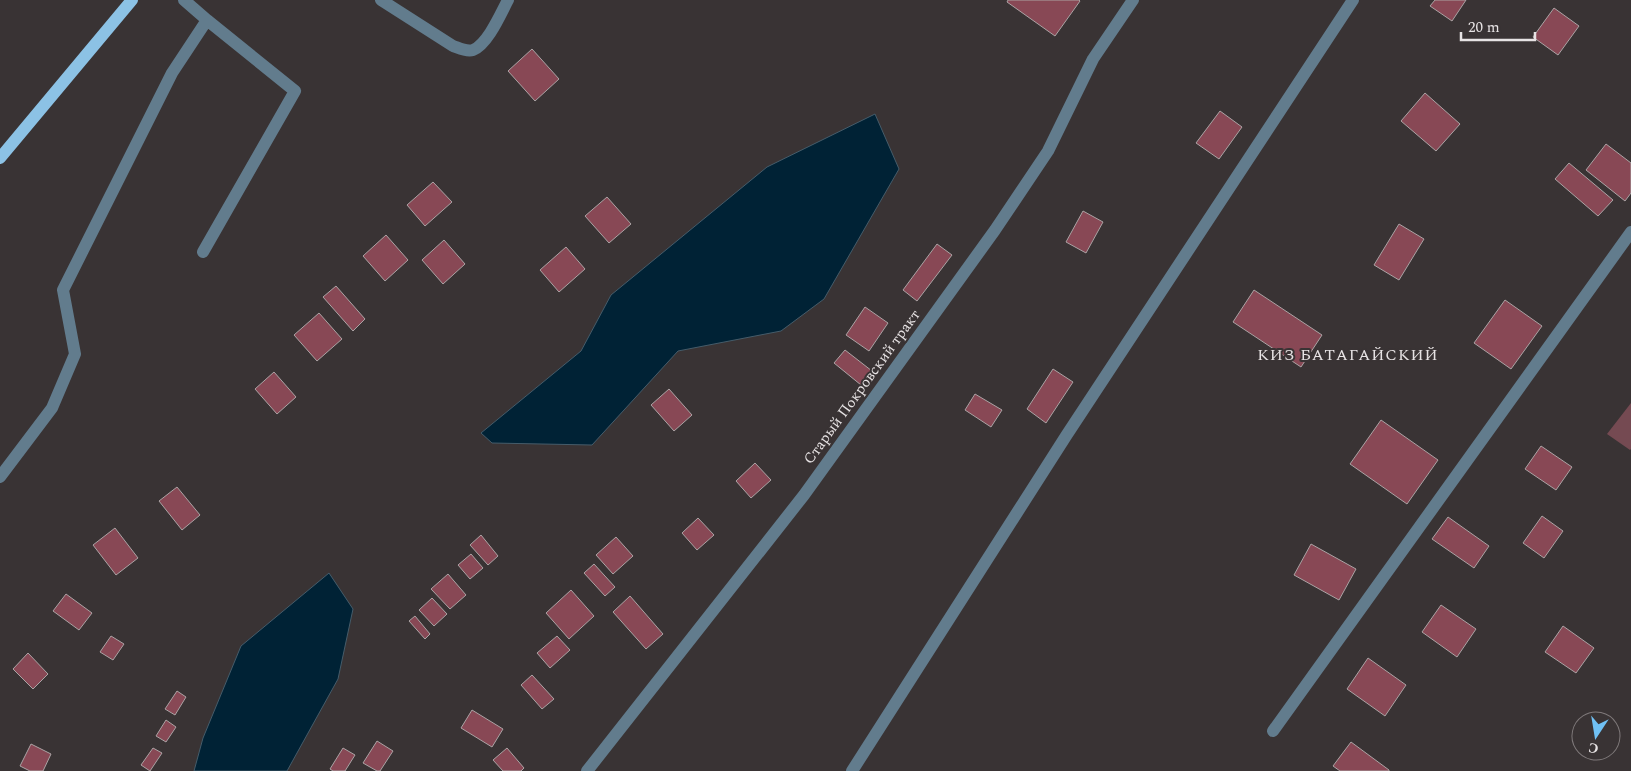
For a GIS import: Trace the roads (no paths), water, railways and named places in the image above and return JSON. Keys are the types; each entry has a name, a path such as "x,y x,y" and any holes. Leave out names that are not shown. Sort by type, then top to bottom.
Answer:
{"main road":[{"path":"0,158 132,0"}],"street":[{"path":"184,0 295,91 203,252"},
{"path":"381,0 453,46 464,50 473,50 484,41 508,0"},
{"name":"Старый Покровский тракт","path":"588,770 804,496 989,238 1048,151 1093,59 1133,0"},
{"path":"852,771 1066,436 1353,0"},
{"path":"0,477 52,408 75,354 63,290 172,73 207,20"},
{"path":"1273,730 1631,232"}],"water":[{"path":"875,114 899,169 824,299 781,331 678,351 592,445 492,443 481,433 581,351 611,295 767,167"},
{"path":"329,573 353,609 338,679 287,771 194,771 203,738 241,646"}],"district":[{"name":"КИЗ БАТАГАЙСКИЙ","path":"1348,355"}]}
